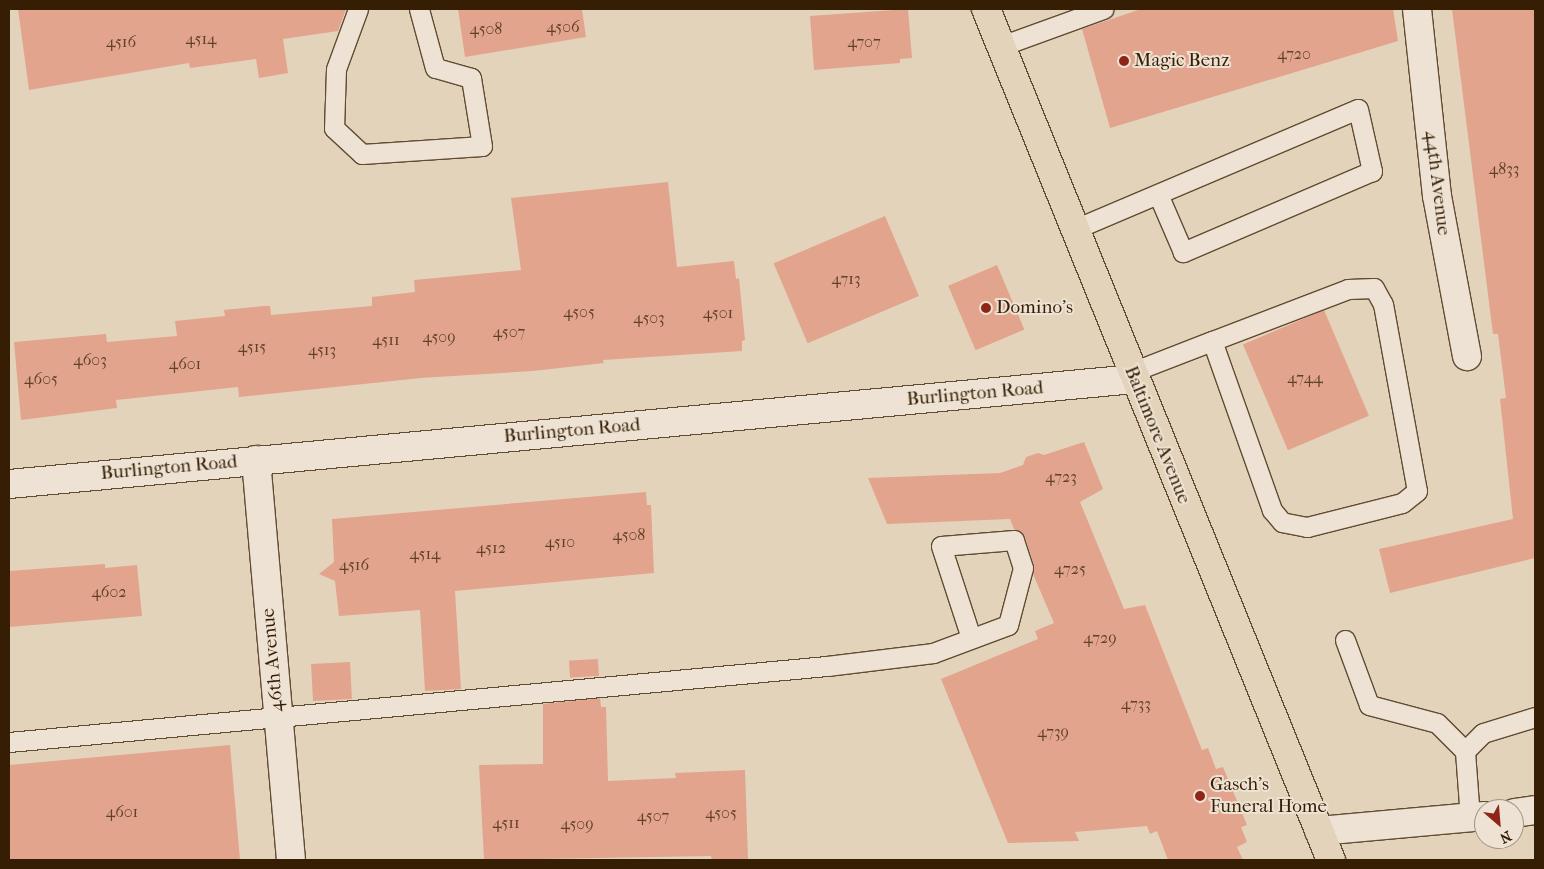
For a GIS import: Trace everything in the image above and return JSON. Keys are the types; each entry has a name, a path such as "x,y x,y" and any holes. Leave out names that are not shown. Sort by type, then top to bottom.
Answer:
{"main road":[{"name":"Baltimore Avenue","path":"986,9 1331,860"}],"street":[{"name":"44th Avenue","path":"1417,9 1437,196 1451,287 1467,356"},
{"name":"Burlington Road","path":"9,484 1134,375"},
{"name":"46th Avenue","path":"256,460 291,860"},
{"path":"1319,832 1474,817"}],"lane":[{"path":"358,9 336,69 334,128 362,154 482,146 471,78 436,68 419,9"},
{"path":"1001,46 1092,11"},
{"path":"1075,229 1358,109 1372,171 1183,252 1158,194"},
{"path":"1134,375 1212,341 1348,289 1374,288 1383,304 1416,491 1402,502 1306,527 1282,522 1272,510 1212,341"},
{"path":"9,742 827,666 933,653 1008,625 1023,568 1014,540 941,546 971,638"},
{"path":"1345,640 1369,705 1437,723 1465,751 1474,800"},
{"path":"1465,751 1483,733 1535,717"}],"building":[{"path":"18,9 346,9 338,31 283,39 288,73 259,78 256,59 190,68 189,63 29,90"},
{"path":"458,9 582,9 586,37 465,57"},
{"path":"908,9 912,58 900,59 900,63 814,70 810,16"},
{"path":"1141,9 1393,9 1398,41 1110,128 1082,29"},
{"path":"1452,9 1535,9 1535,558 1390,593 1379,549 1513,519 1500,399 1506,398 1498,334 1493,334"},
{"path":"668,182 677,267 734,261 736,279 739,278 745,340 742,341 742,351 603,360 604,363 533,371 421,378 239,397 238,387 116,400 117,408 21,420 14,342 106,334 107,342 177,336 175,321 225,316 224,310 270,306 271,315 372,306 372,297 415,292 414,280 521,270 511,198"},
{"path":"885,216 919,296 808,343 774,263"},
{"name":"Domino's","path":"997,265 1024,329 976,350 948,286"},
{"path":"1324,310 1369,416 1288,450 1243,344"},
{"path":"1084,442 1103,489 1080,502 1124,609 1145,605 1202,750 1208,748 1216,769 1223,767 1247,825 1241,827 1247,842 1237,847 1243,860 1168,860 1157,831 1150,834 1147,826 1075,832 1079,841 1008,843 941,679 1038,639 1035,631 1054,623 1033,574 1034,565 1025,537 1014,529 1010,519 887,524 868,478 1000,473 1023,465 1026,457 1038,453 1044,455"},
{"path":"646,492 647,505 651,505 654,573 455,591 461,689 425,691 420,610 339,616 335,581 319,574 334,562 332,519"},
{"path":"105,564 105,568 137,565 142,616 9,627 9,571"},
{"path":"598,659 599,676 570,677 569,661"},
{"path":"350,662 352,699 313,701 311,664"},
{"path":"600,698 601,707 606,707 608,781 676,778 675,773 745,770 748,859 712,860 711,856 484,860 479,765 543,764 543,704"},
{"path":"230,745 240,860 9,860 9,765"}],"place":[{"name":"Magic Benz","path":"1124,61"},
{"name":"Domino's","path":"986,308"},
{"name":"Gasch's Funeral Home","path":"1200,796"}]}
